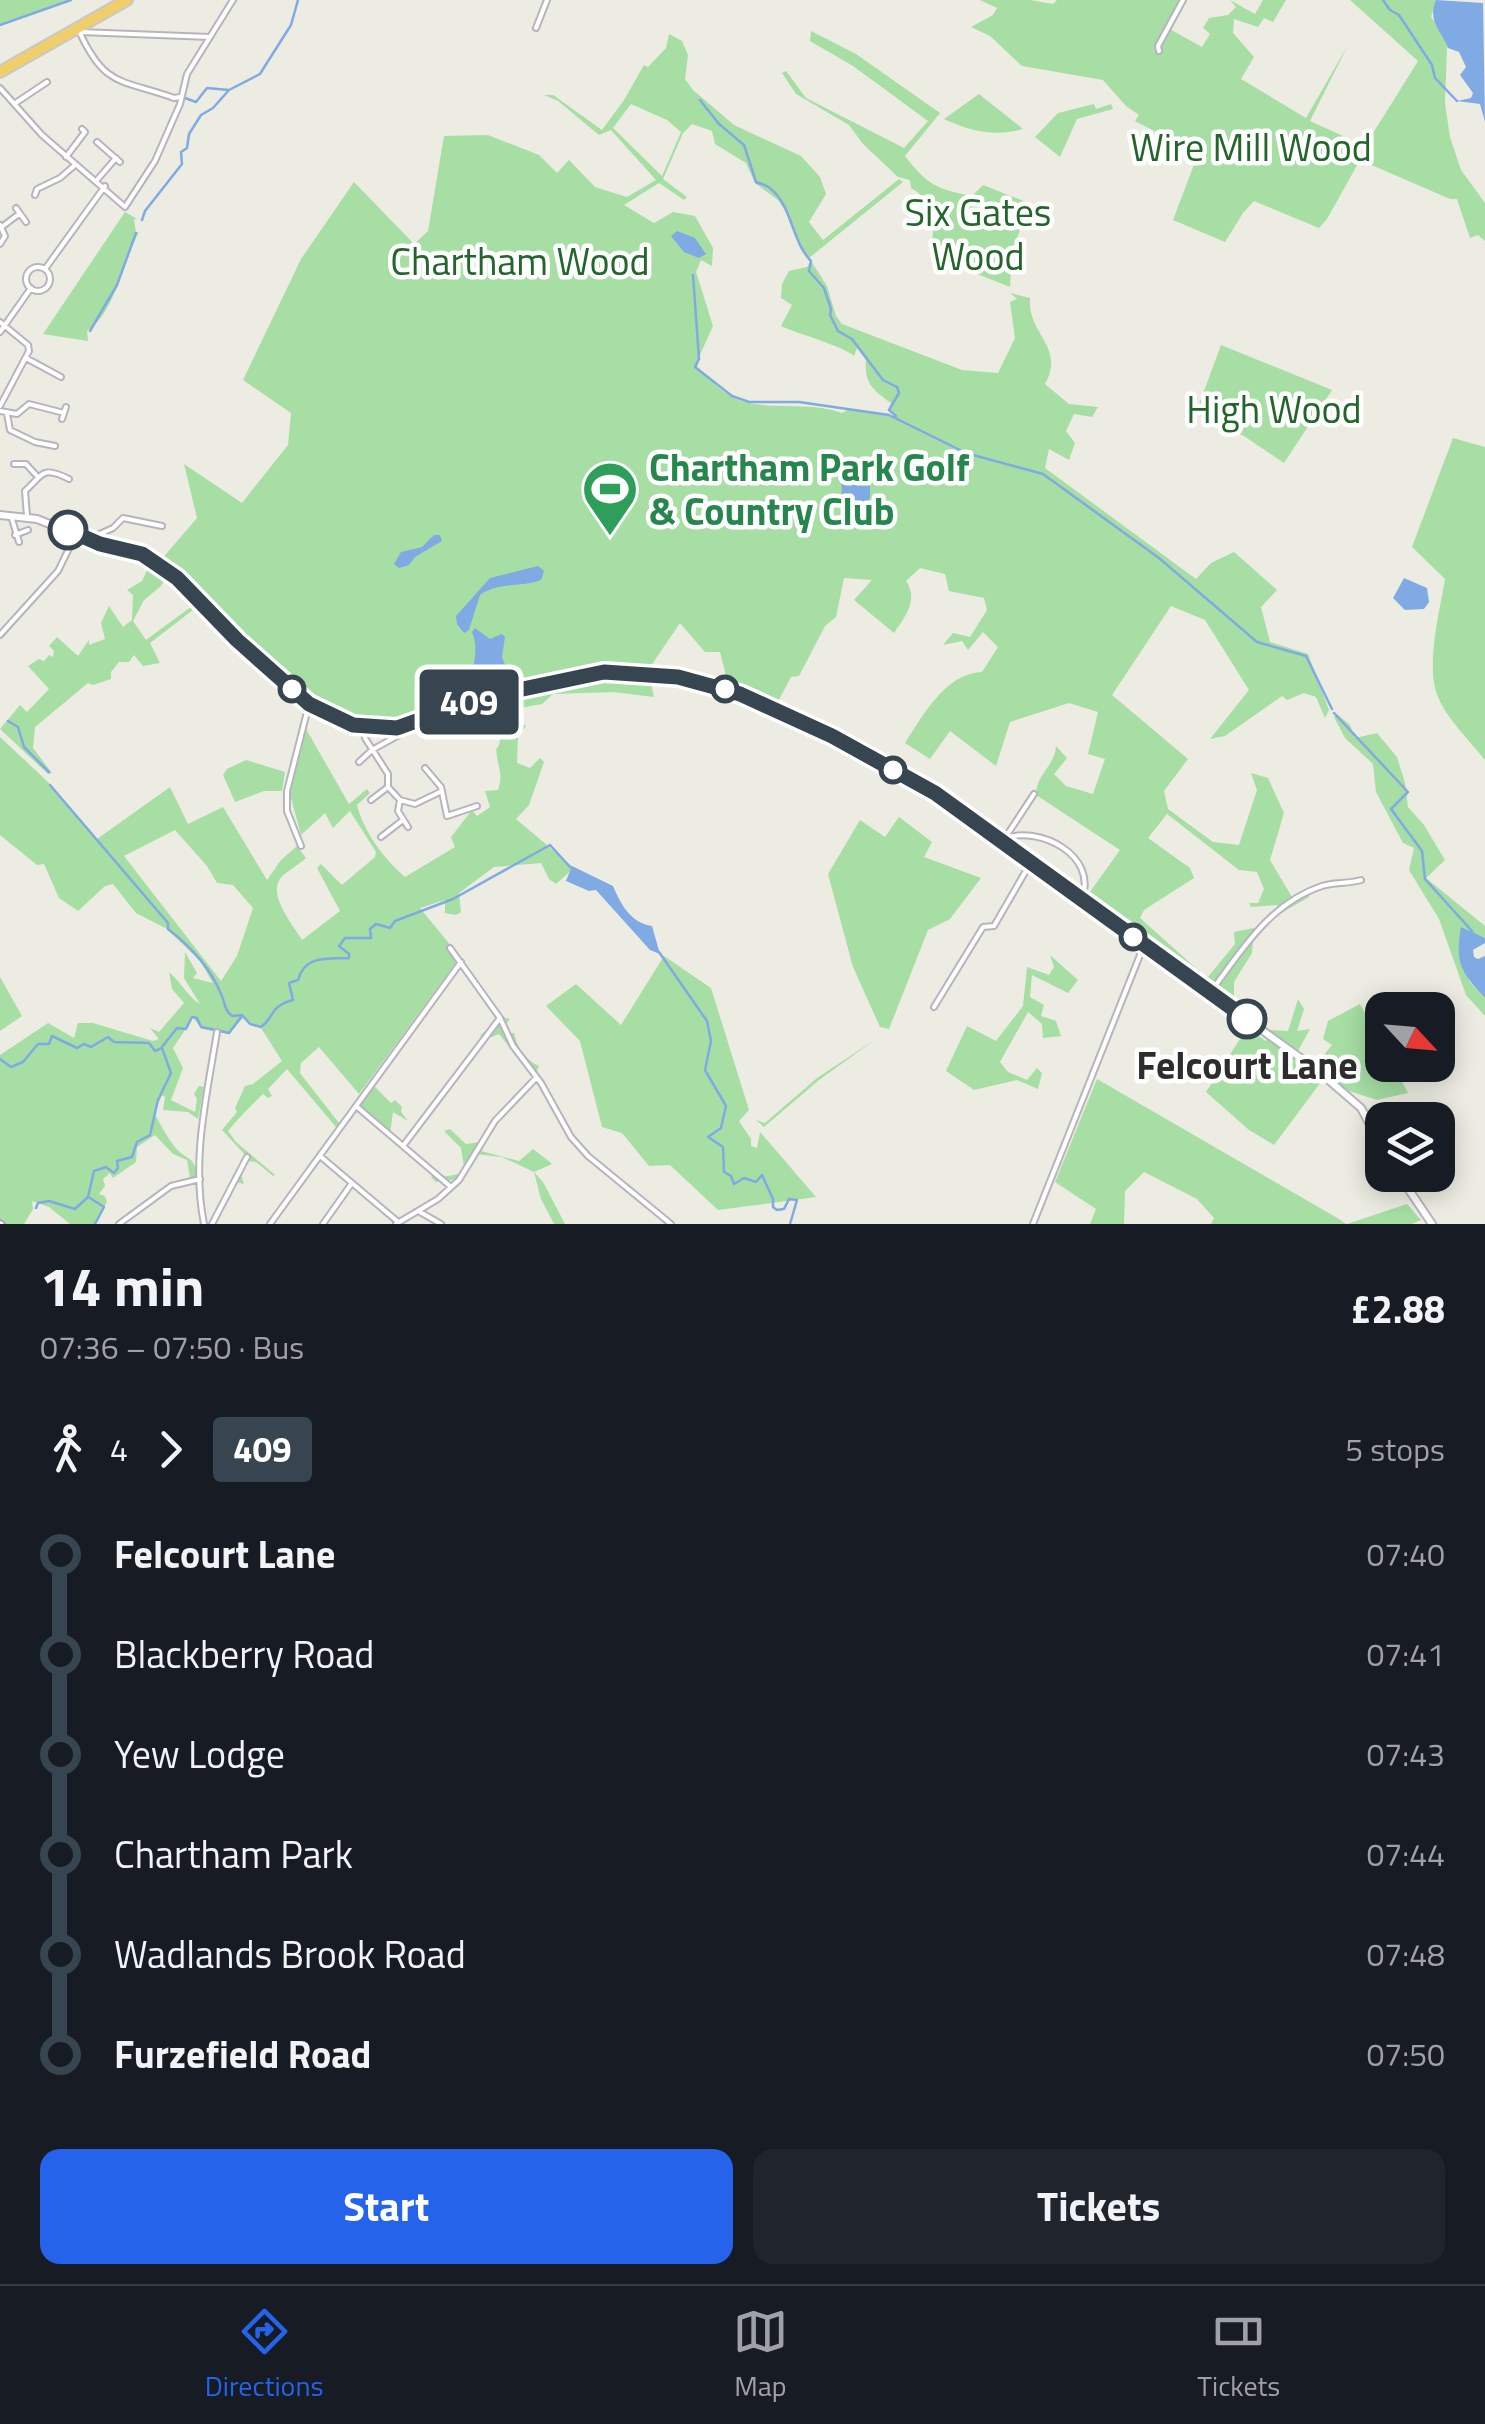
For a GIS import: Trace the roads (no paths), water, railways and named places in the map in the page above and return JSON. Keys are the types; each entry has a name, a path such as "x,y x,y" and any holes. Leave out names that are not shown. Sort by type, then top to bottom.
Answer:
{"highway":[{"path":"0,72 127,0"}],"street":[{"path":"0,88 66,158 125,207 155,161 187,74 233,0"},
{"path":"536,28 547,0"},
{"path":"1159,50 1183,0"},
{"path":"180,97 114,78 92,59 78,29 210,37"},
{"path":"14,104 45,86"},
{"path":"66,158 84,136 86,132 82,130"},
{"path":"97,142 118,160 97,180"},
{"path":"36,195 35,190 60,178 75,165"},
{"path":"31,288 40,290 50,284 46,269 104,186"},
{"path":"0,244 5,236 2,226 18,211 26,222"},
{"path":"31,288 26,278 30,270 35,266 46,269"},
{"path":"0,332 31,288"},
{"path":"2,324 29,348 0,408 7,414 10,430 55,446"},
{"path":"26,358 62,375 57,383"},
{"path":"7,414 20,413 29,404 64,413"},
{"path":"14,464 26,464 36,475"},
{"path":"26,517 25,491 36,475 46,472 69,480"},
{"path":"0,515 26,517 88,540 133,549 177,578 237,640 306,701 334,718 363,728 397,728 480,698 583,675 625,672 678,677 740,694 832,736 920,784 1004,840 1350,1096 1365,1116"},
{"path":"12,516 20,542"},
{"path":"88,540 114,528 123,518 162,526"},
{"path":"15,535 28,530"},
{"path":"0,635 58,571 76,534"},
{"path":"301,846 287,810 286,791 306,701"},
{"path":"363,728 364,738 388,774 388,787 400,800 415,804 442,791"},
{"path":"359,762 399,735"},
{"path":"426,768 442,791 447,816 477,806"},
{"path":"371,800 388,787"},
{"path":"1004,840 1034,794"},
{"path":"400,800 398,812 408,827"},
{"path":"381,837 403,820"},
{"path":"1004,840 1018,834 1036,835 1066,850 1083,875 1085,888 1081,900"},
{"path":"934,1007 983,927 994,926 1030,862"},
{"path":"1210,992 1276,910 1323,886 1360,880"},
{"path":"1033,1224 1144,945"},
{"path":"450,948 500,1018 512,1046 537,1077 570,1137 671,1224"},
{"path":"270,1224 461,962"},
{"path":"404,1146 500,1018"},
{"path":"204,1224 201,1122 217,1032"},
{"path":"320,1156 397,1223 451,1188 470,1166 496,1121 537,1077"},
{"path":"356,1106 451,1188"},
{"path":"212,1224 246,1157"},
{"path":"119,1224 171,1186 200,1178"},
{"path":"323,1224 352,1183"},
{"path":"1410,1192 1432,1224"},
{"path":"419,1211 441,1224"}],"water":[{"path":"1436,0 1483,3 1485,122 1480,104 1457,101 1471,98 1473,93 1460,75 1466,67 1459,52 1448,48 1436,25"},
{"path":"677,231 695,238 706,254 699,258 684,252 671,236"},
{"path":"855,464 870,472 866,508 859,509 842,497 841,470"},
{"path":"434,535 440,535 442,541 409,565 399,568 394,564 401,552 422,547"},
{"path":"538,566 544,571 541,580 495,588 480,595 469,630 464,633 456,616 490,578"},
{"path":"1404,578 1427,588 1429,602 1424,609 1405,610 1393,598"},
{"path":"475,628 490,639 502,634 505,637 502,657 511,680 496,684 470,677"},
{"path":"572,866 613,886 628,912 652,926 660,954 650,950 596,890 566,881"},
{"path":"1461,927 1485,938 1485,943 1473,950 1478,959 1485,956 1485,998 1461,966"}],"waterway":[{"path":"0,25 71,0"},
{"path":"142,220 182,164 181,152 187,148 189,134 201,115 229,90 260,74 291,25 298,0"},
{"path":"1383,0 1399,15 1432,65 1435,78 1457,101"},
{"path":"185,98 196,102 207,88 229,90"},
{"path":"700,100 719,124 744,145 756,182 778,196 811,261 809,271 824,288 838,331 852,339 883,380 897,387 899,393 889,410 896,416"},
{"path":"90,331 117,285 136,233"},
{"path":"693,275 699,359 695,367 732,396 749,402 799,402 889,415 966,453 1043,474 1159,558 1257,642 1306,656 1332,709"},
{"path":"1334,713 1408,792 1391,809 1422,851 1425,879 1472,931"},
{"path":"8,721 18,727 24,747 49,772"},
{"path":"50,785 168,923 168,929 205,966 229,1013 242,1015 250,1024 261,1027 276,1009 293,1000 289,983 298,980 306,966 319,960 349,958 339,946 345,938 371,938 370,929 376,924 390,928 395,921 453,899 550,845 571,868"},
{"path":"659,952 707,1021 711,1041 705,1070 726,1106 721,1128 708,1137 723,1147 724,1172 734,1184 744,1178 756,1182 762,1175 777,1210 784,1209 789,1199 797,1200 790,1224"},
{"path":"162,1047 177,1028 186,1029 192,1017 197,1018 201,1027 216,1030"},
{"path":"220,1031 229,1033 241,1017"},
{"path":"0,1059 11,1067 23,1062 38,1044 49,1044 52,1036 77,1048 84,1044 91,1047 108,1037 114,1042 149,1043 155,1051 162,1048"},
{"path":"36,1208 38,1203 49,1201 75,1209 88,1197 94,1171 106,1167 114,1173 117,1161 132,1157 137,1142 150,1135 158,1100 171,1073 162,1048"},
{"path":"90,1198 104,1207 95,1224"}],"place":[{"name":"Chartham Park Golf & Country Club","path":"610,538"},
{"name":"Felcourt Lane","path":"1247,1019"}],"park label":[{"name":"Wire Mill Wood","path":"1251,147"},
{"name":"Six Gates Wood","path":"978,234"},
{"name":"Chartham Wood","path":"520,261"},
{"name":"High Wood","path":"1274,409"}]}
